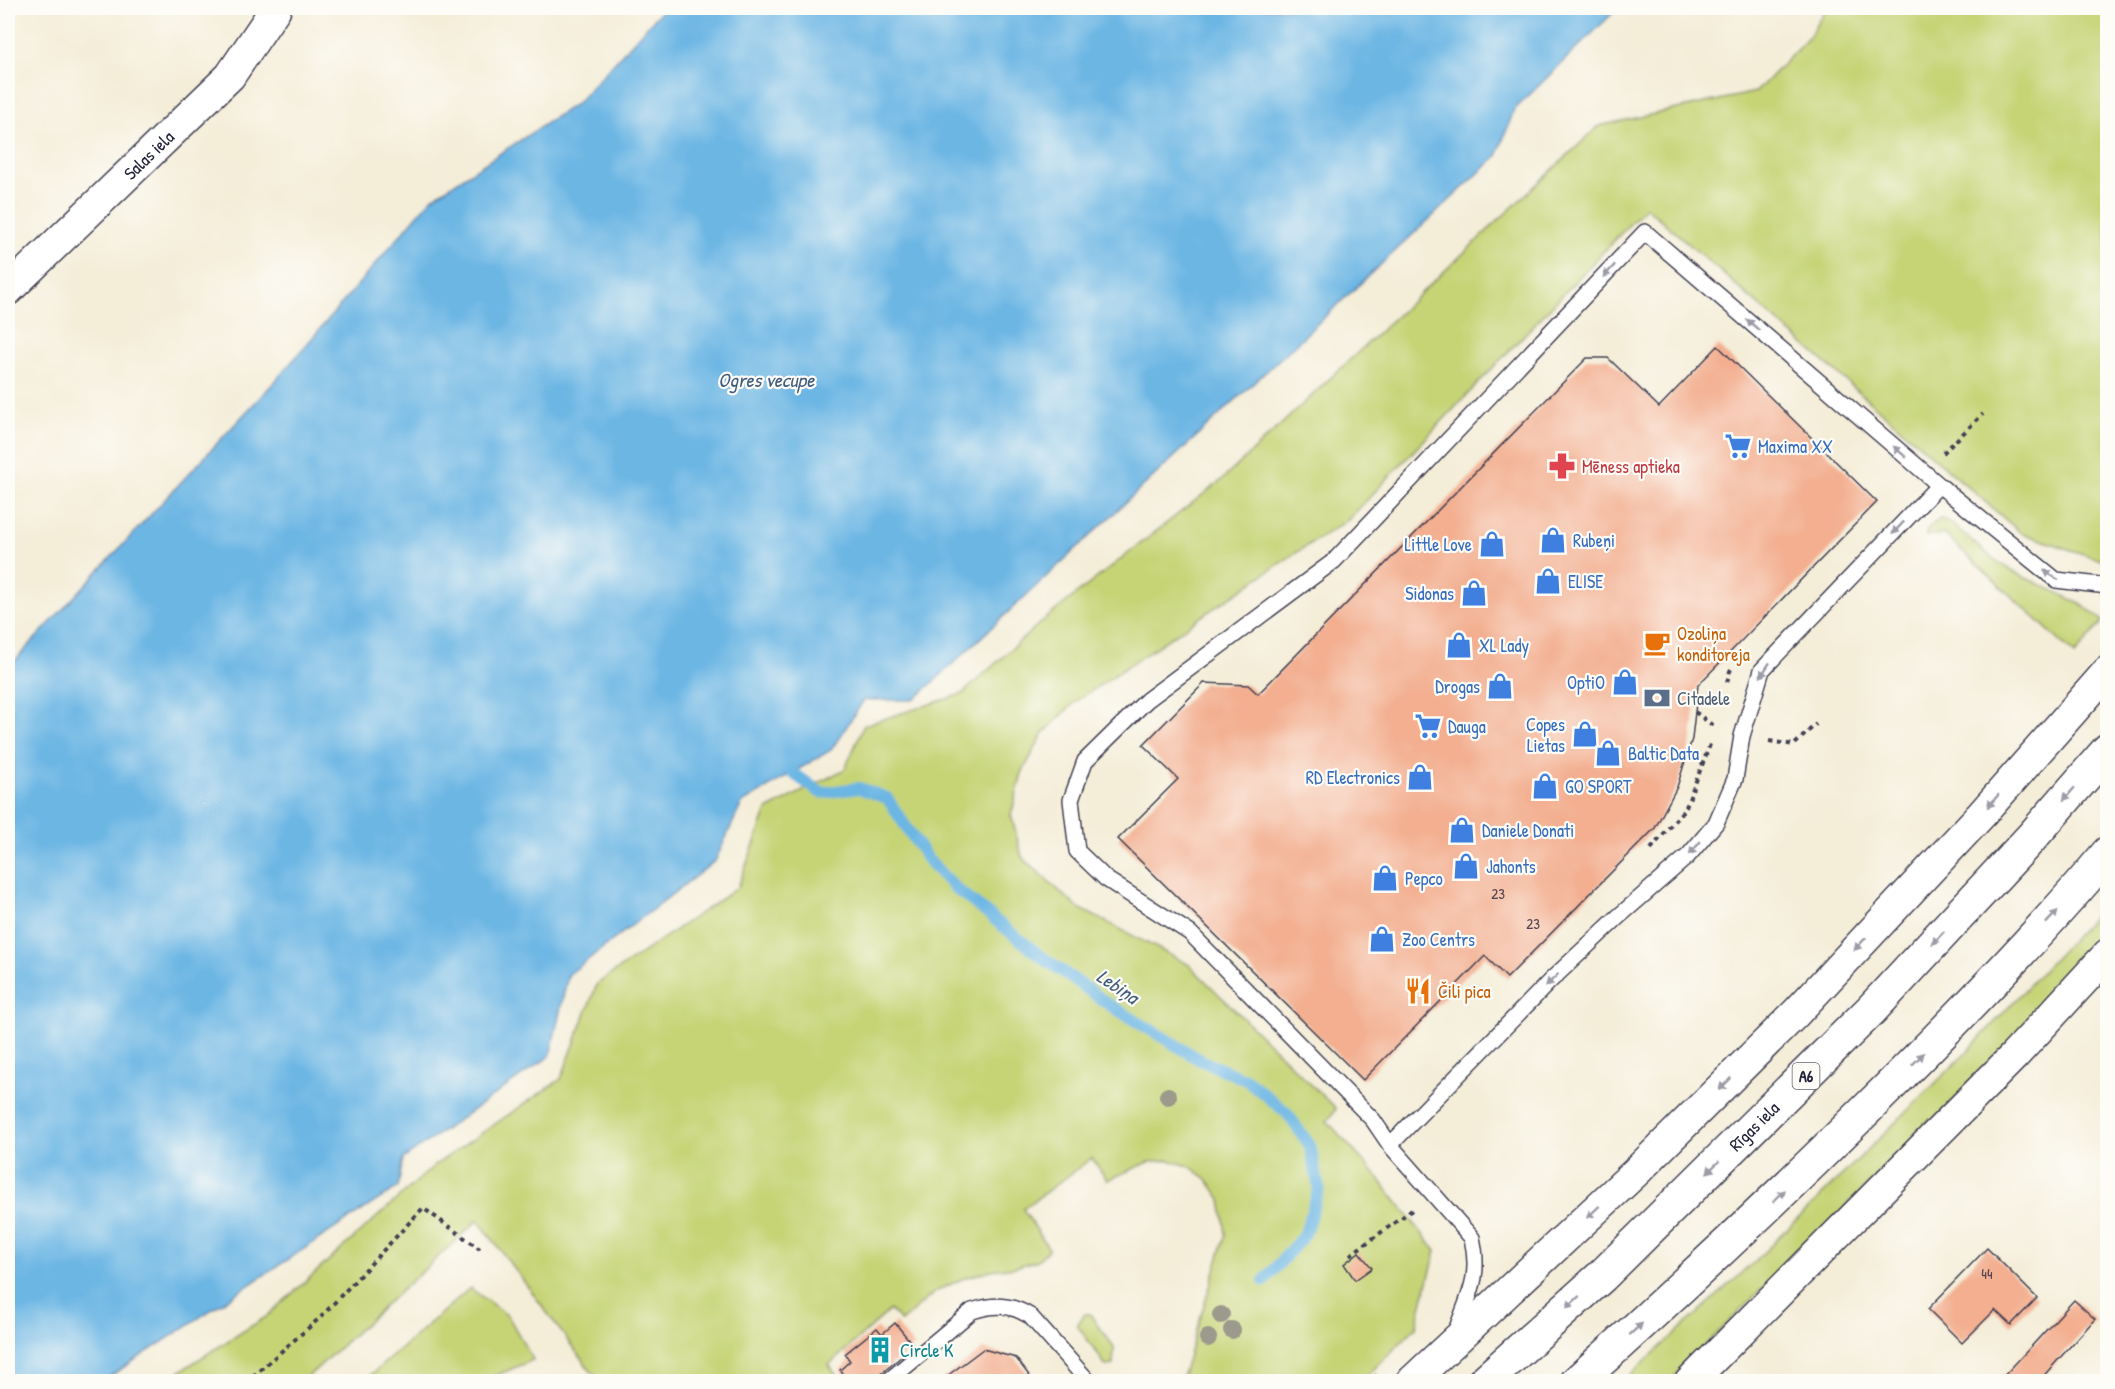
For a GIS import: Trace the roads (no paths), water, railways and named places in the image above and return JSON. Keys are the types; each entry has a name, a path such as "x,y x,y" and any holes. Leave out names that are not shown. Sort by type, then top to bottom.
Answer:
{"highway":[{"name":"Rīgas iela","path":"1484,1382 1602,1276 1871,1010 2031,838 2108,750"},
{"path":"1577,1382 1773,1201 1919,1057 2071,896 2108,853"}],"street":[{"name":"Salas iela","path":"8,290 230,76 276,8"},
{"path":"1411,1382 1631,1177 1796,1013 1982,814 2108,671"},
{"path":"1690,1382 2014,1056 2108,954"}],"lane":[{"path":"1449,1348 1476,1280 1476,1256 1472,1238 1390,1145 1373,1120 1190,933 1106,879 1077,851 1071,800 1085,761 1147,700 1334,561 1645,232 1939,485 2056,580 2108,586"},
{"path":"1390,1145 1551,980 1688,856 1716,823 1735,779 1742,736 1762,670 1939,485"},
{"path":"887,1382 972,1311 987,1306 1018,1309 1030,1316 1089,1382"}],"water":[{"name":"Ogres vecupe","path":"664,8 1618,8 1514,110 1497,156 914,700 864,700 831,750 742,803 715,861 568,975 550,1056 403,1159 398,1187 103,1381 8,1381 8,668 278,378 432,198 577,103"}],"waterway":[{"name":"Lebiņa","path":"793,773 821,793 859,788 887,798 928,860 955,888 1038,954 1108,1004 1202,1061 1247,1080 1287,1113 1310,1146 1319,1188 1305,1234 1264,1281"}],"place":[{"name":"Maxima XX","path":"1738,446"},
{"name":"Mēness aptieka","path":"1562,466"},
{"name":"Rubeņi","path":"1553,540"},
{"name":"Little Love","path":"1492,544"},
{"name":"ELISE","path":"1548,581"},
{"name":"Sidonas","path":"1474,593"},
{"name":"Ozoliņa konditoreja","path":"1657,643"},
{"name":"XL Lady","path":"1459,645"},
{"name":"OptiO","path":"1625,682"},
{"name":"Drogas","path":"1500,686"},
{"name":"Citadele","path":"1657,698"},
{"name":"Dauga","path":"1428,726"},
{"name":"Copes Lietas","path":"1585,734"},
{"name":"Baltic Data","path":"1608,753"},
{"name":"RD Electronics","path":"1420,777"},
{"name":"GO SPORT","path":"1545,786"},
{"name":"Daniele Donati","path":"1462,830"},
{"name":"Jahonts","path":"1466,866"},
{"name":"Pepco","path":"1385,878"},
{"name":"Zoo Centrs","path":"1382,939"},
{"name":"Čili pica","path":"1418,991"},
{"name":"Circle K","path":"880,1350"}]}
